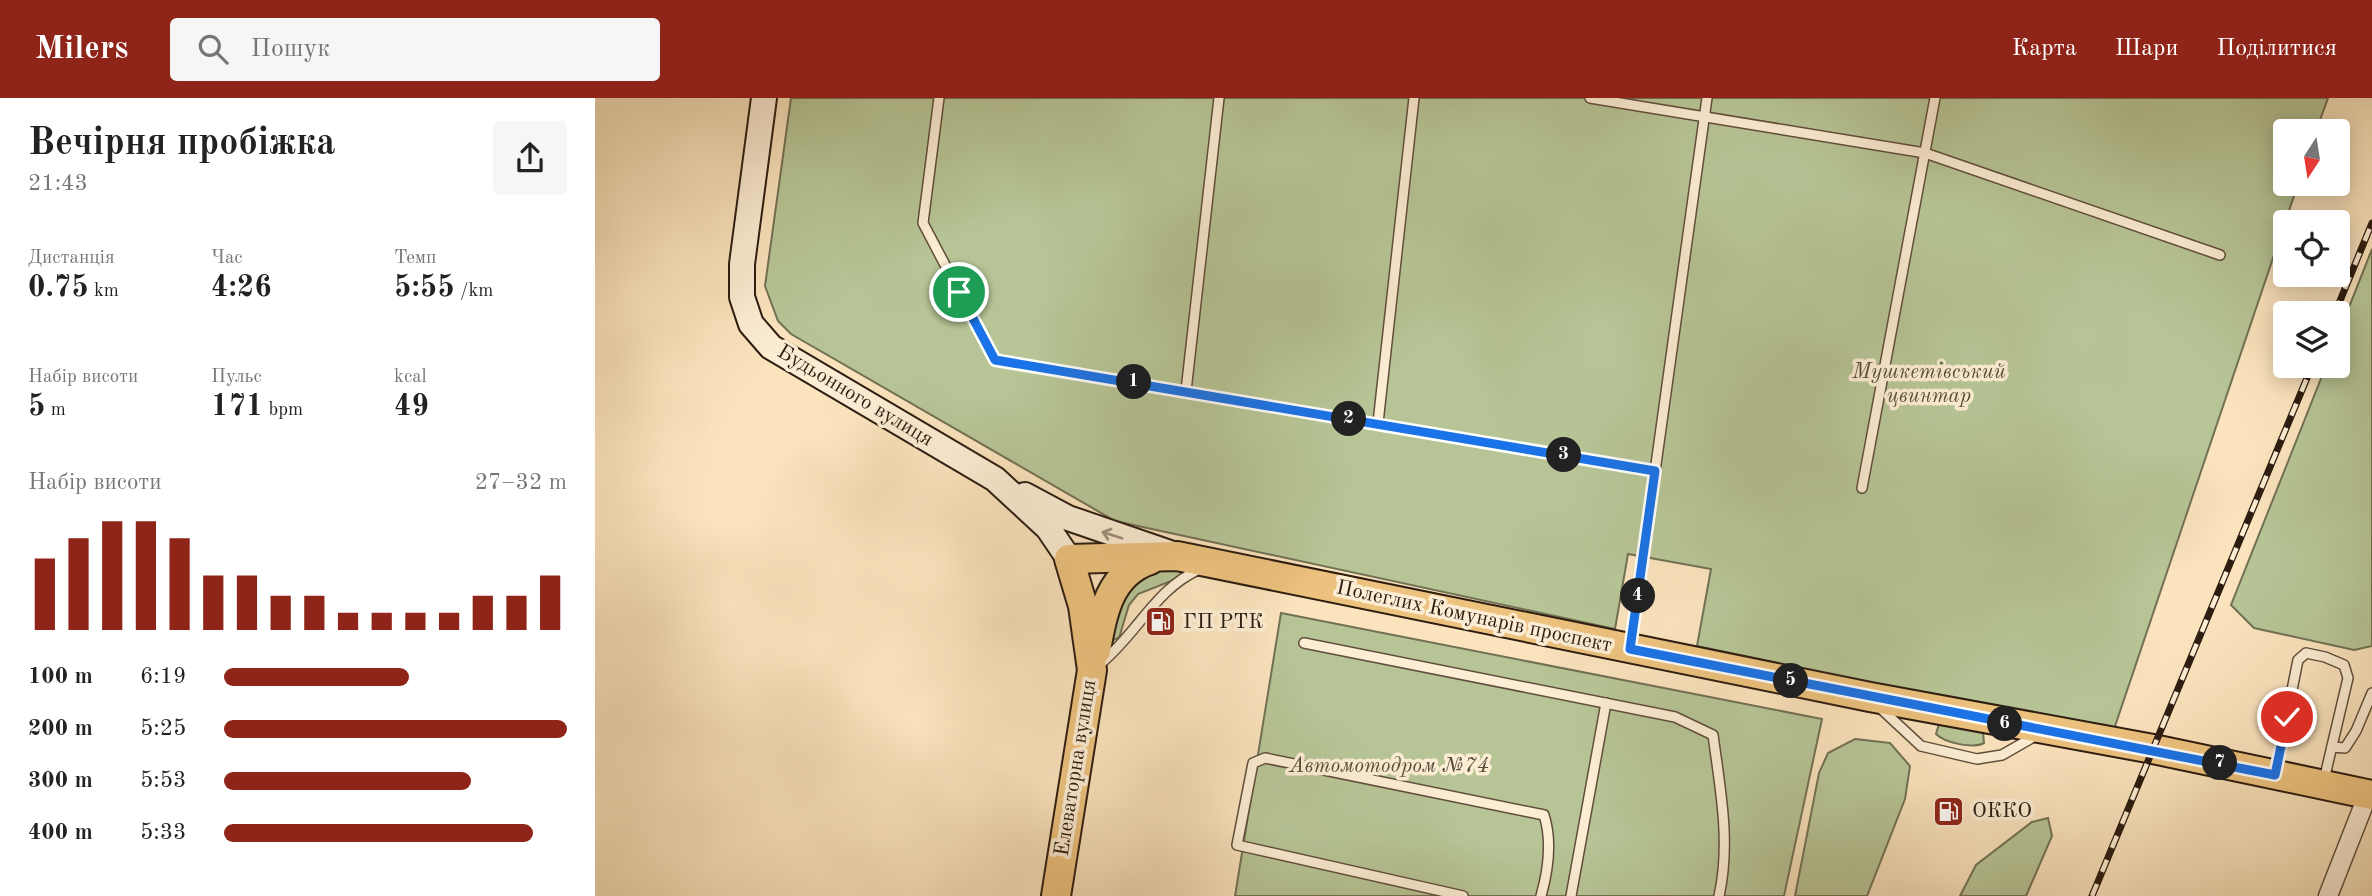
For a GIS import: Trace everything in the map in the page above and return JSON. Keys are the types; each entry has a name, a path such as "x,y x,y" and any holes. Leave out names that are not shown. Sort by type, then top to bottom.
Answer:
{"main road":[{"name":"Будьонного вулиця","path":"764,98 742,264 742,296 751,324 771,347 995,479 1048,528 1069,559"},
{"path":"995,479 1068,518 1177,556"},
{"path":"1092,670 1098,633 1118,580 1142,562 1177,556"},
{"name":"Полеглих Комунарів проспект","path":"1069,559 1177,556 1870,697 2153,749 2370,795"},
{"name":"Елеваторна вулиця","path":"1055,896 1092,670 1083,606 1069,559"}],"street":[{"path":"2328,896 2370,795"}],"lane":[{"path":"939,98 923,223 995,360 1655,471"},
{"path":"1187,391 1219,98"},
{"path":"1378,424 1414,98"},
{"path":"1590,98 1925,153 2220,255"},
{"path":"1630,649 1707,98"},
{"path":"1862,488 1935,98"},
{"path":"1092,670 1121,647 1167,589 1179,579 1214,563"},
{"path":"1304,643 1675,717 1713,735 1725,821 1723,878 1719,896"},
{"path":"2275,775 2298,660 2306,653 2344,665 2348,678 2323,785"},
{"path":"2332,747 2345,748 2357,731 2372,693"},
{"path":"1870,697 1921,746 1977,759 2002,755 2044,731"},
{"path":"1571,896 1606,703"},
{"path":"1463,896 1237,845 1253,763 1265,758 1544,815 1549,829 1546,878 1541,896"}],"green space":[{"name":"Мушкетівський цвинтар","path":"791,98 2328,98 2320,119 2273,119 2273,196 2294,196 2289,210 2273,210 2273,258 2112,735 1697,646 1711,569 1628,554 1615,629 1115,521 791,334 778,321 765,286"},
{"path":"2372,249 2372,646 2354,650 2254,628 2231,605 2321,378 2350,378 2350,305"},
{"path":"1137,570 1199,570 1138,594 1129,605 1119,638 1109,641 1115,605"},
{"name":"Автомотодром №74","path":"1281,613 1822,719 1784,896 1235,896"},
{"path":"1939,724 1983,732 1984,743 1966,745 1946,740 1936,734"},
{"path":"1855,739 1890,743 1910,766 1905,799 1867,896 1795,896 1819,773 1828,753"},
{"path":"2048,818 2052,836 2026,896 1960,896 1976,865 2032,822"}],"railway":[{"path":"2340,301 2372,223"},
{"path":"2092,896 2307,378"}],"place":[{"name":"ГП РТК","path":"1160,622"},
{"name":"ОККО","path":"1949,811"}],"route":[{"path":"959,292 995,360 1655,471 1630,649 2044,731 2153,749 2275,775 2287,717"}]}
